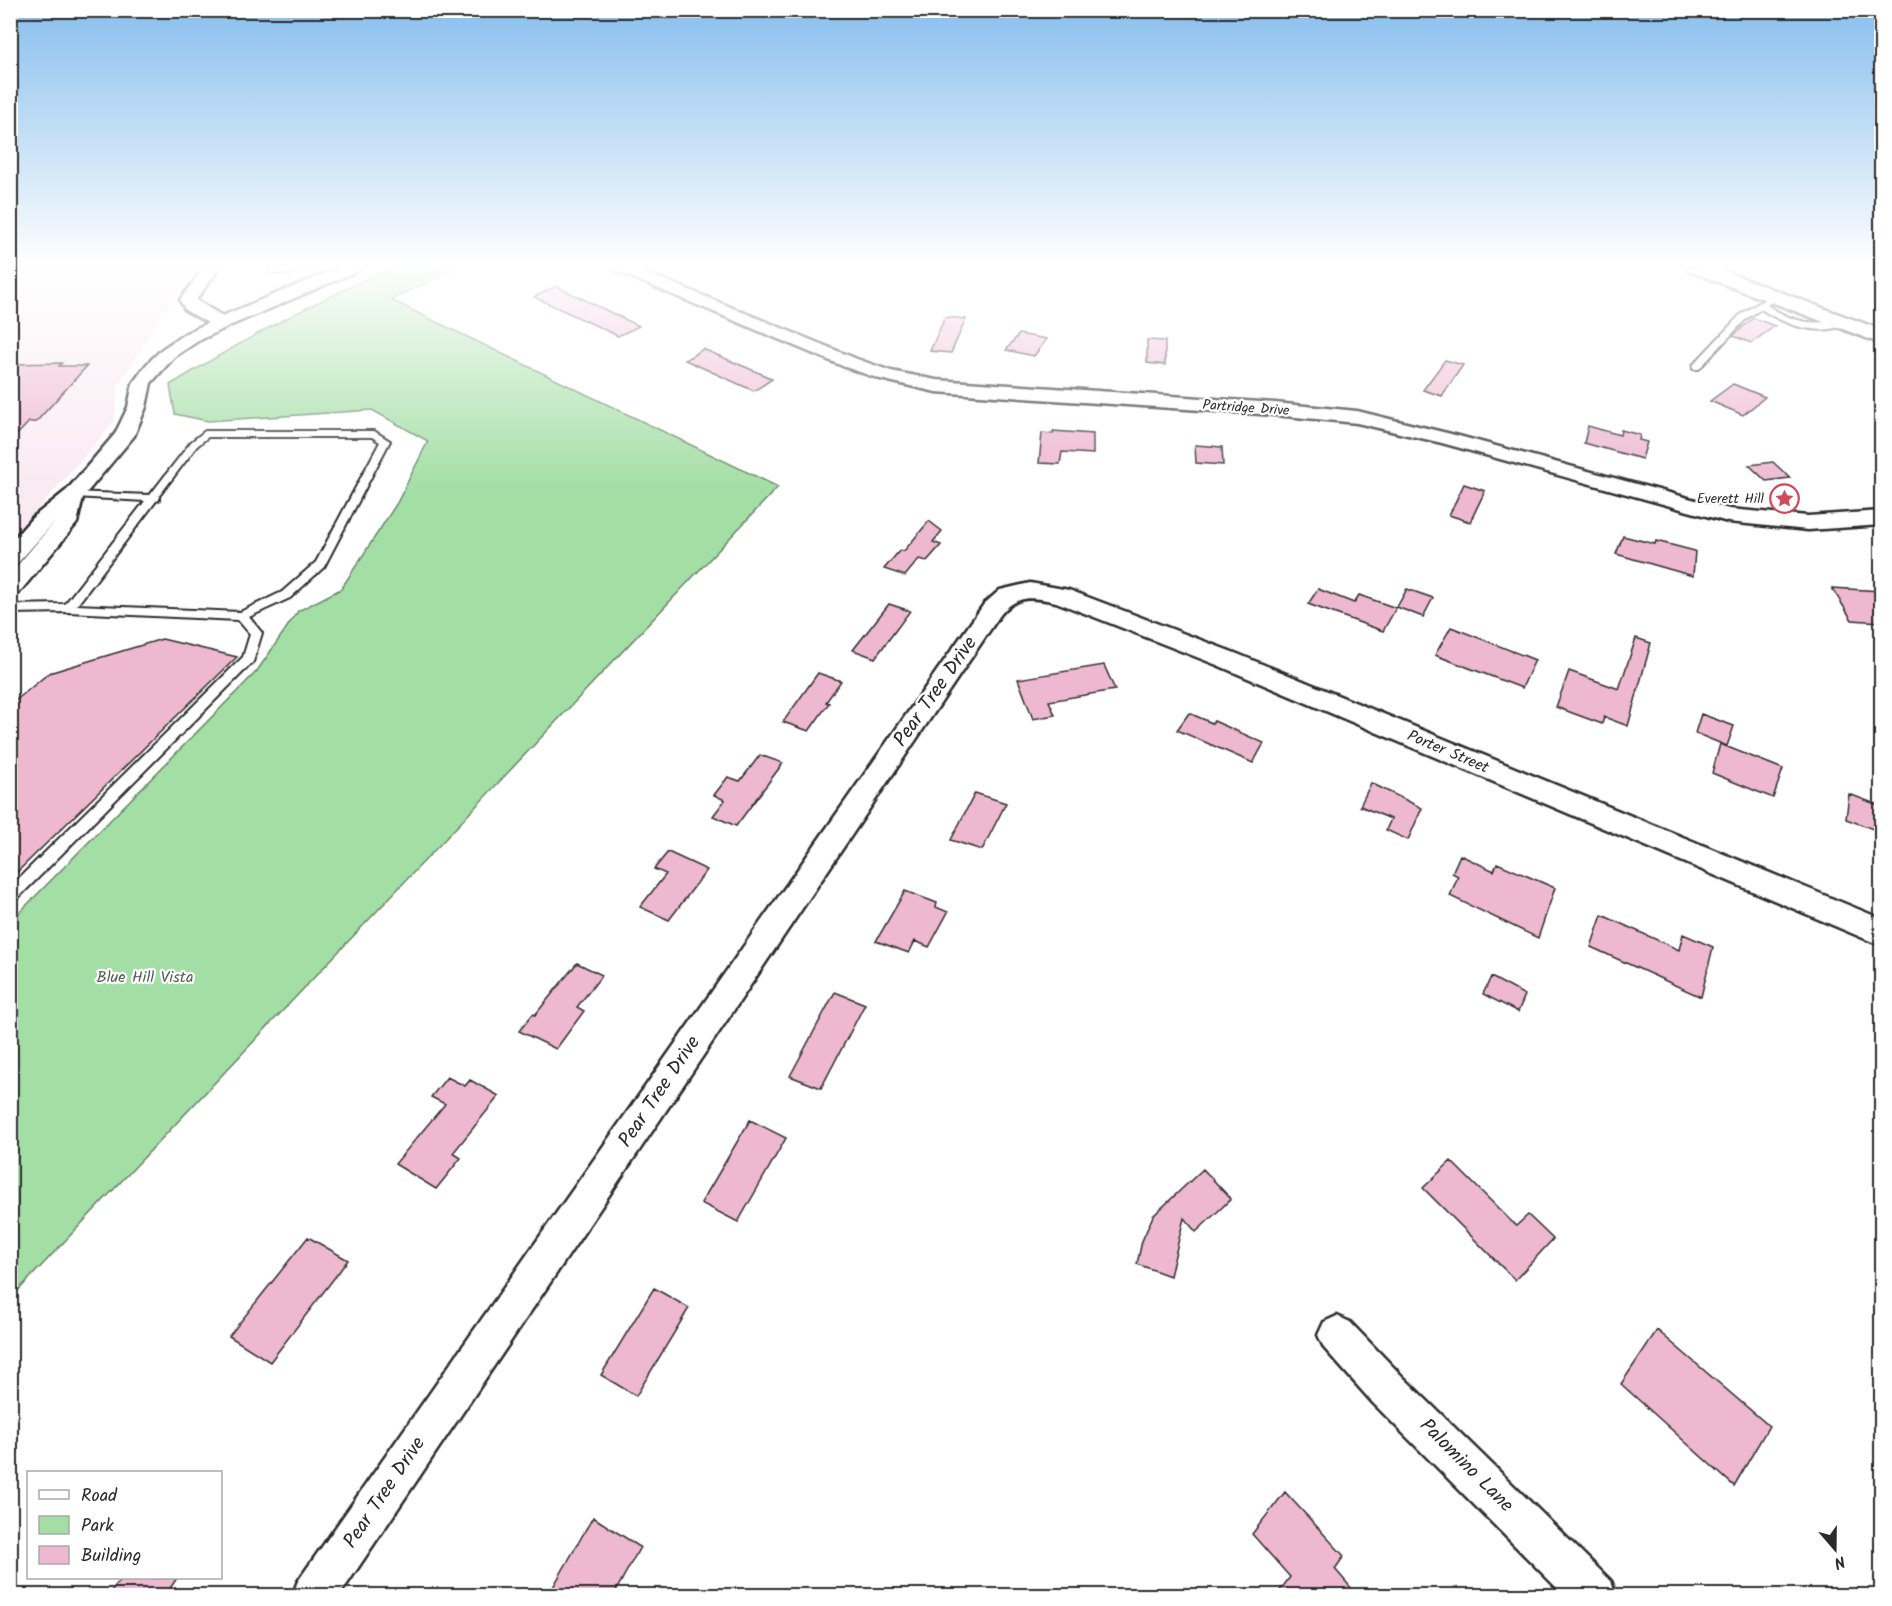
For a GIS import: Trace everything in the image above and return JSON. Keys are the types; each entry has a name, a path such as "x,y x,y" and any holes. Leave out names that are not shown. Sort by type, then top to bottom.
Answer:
{"street":[{"path":"10,558 40,523 75,494 124,436 137,407 142,383 152,369 186,342"},
{"name":"Partridge Drive","path":"804,342 850,363 886,375 936,386 1275,409 1357,417 1728,515 1808,523 1881,518"},
{"path":"10,589 66,523 75,494"},
{"name":"Porter Street","path":"1011,593 1040,591 1061,595 1226,659 1881,933"},
{"name":"Pear Tree Drive","path":"314,1596 975,636 990,610 997,601 1011,593"},
{"name":"Palomino Lane","path":"1337,1335 1387,1389 1596,1596"}],"lane":[{"path":"1696,367 1720,342"},
{"path":"10,609 68,608 241,616 286,595 320,564 385,441 374,434 205,434 194,444 155,498 68,608"},
{"path":"75,494 155,498"},
{"path":"10,897 249,659 256,633 241,616"}],"shaded area":[{"path":"11,342 145,342 118,386 114,422 11,540"}],"green space":[{"name":"Blue Hill Vista","path":"243,342 478,342 778,487 11,1298 11,921 257,671 298,611 341,589 397,503 428,441 372,410 208,421 175,414 170,385"}],"building":[{"path":"934,342 956,342 951,353 930,351"},
{"path":"1013,342 1045,342 1034,356 1006,350"},
{"path":"1147,342 1165,342 1165,365 1147,363"},
{"path":"703,349 772,379 754,391 685,360"},
{"path":"1445,360 1463,365 1442,396 1423,390"},
{"path":"62,363 59,366 87,366 36,422 29,422 10,442 10,364"},
{"path":"1733,384 1765,397 1743,415 1710,401"},
{"path":"1588,426 1620,435 1621,430 1640,435 1639,440 1647,442 1642,459 1584,443"},
{"path":"1053,431 1093,434 1093,454 1062,452 1060,464 1039,463 1042,433 1053,434"},
{"path":"1195,445 1222,447 1223,465 1196,463"},
{"path":"1773,462 1790,478 1766,481 1749,465"},
{"path":"1464,484 1485,491 1470,522 1449,515"},
{"path":"929,521 942,531 933,542 941,545 927,561 919,559 905,576 884,569 900,550 904,551"},
{"path":"1623,536 1655,544 1656,541 1695,551 1693,576 1616,554"},
{"path":"1832,588 1881,591 1881,622 1852,620"},
{"path":"1318,589 1354,603 1359,595 1396,608 1383,631 1308,604"},
{"path":"1407,589 1433,598 1423,617 1397,607"},
{"path":"889,604 910,611 875,658 853,650"},
{"path":"1451,627 1535,660 1522,688 1435,655"},
{"path":"1636,638 1651,643 1628,726 1604,717 1602,724 1556,707 1569,671 1619,689"},
{"path":"162,639 237,657 10,879 10,705 49,673"},
{"path":"1104,665 1115,690 1049,701 1055,715 1033,719 1018,679"},
{"path":"818,673 841,681 809,731 783,722"},
{"path":"1189,713 1212,723 1214,721 1264,743 1253,763 1177,730"},
{"path":"1701,714 1734,726 1727,746 1695,733"},
{"path":"1720,744 1783,769 1773,798 1712,773"},
{"path":"760,755 783,763 736,826 713,816 725,800 714,795 728,777 740,781"},
{"path":"1371,783 1422,808 1408,840 1386,830 1391,819 1360,806"},
{"path":"975,793 1006,803 982,850 951,840"},
{"path":"1849,794 1881,806 1881,832 1846,819"},
{"path":"668,852 707,870 669,920 640,907 666,874 654,869"},
{"path":"1460,855 1494,871 1497,863 1555,888 1538,938 1450,896 1458,876 1452,873"},
{"path":"905,891 937,903 936,907 948,912 929,947 915,941 909,953 876,941"},
{"path":"1602,915 1679,950 1683,934 1713,947 1701,997 1591,947"},
{"path":"577,963 602,975 577,1007 584,1011 556,1049 519,1031 533,1014 535,1015"},
{"path":"1491,977 1525,995 1518,1012 1483,994"},
{"path":"835,992 865,1004 821,1088 790,1076"},
{"path":"447,1077 465,1086 470,1080 499,1096 453,1153 461,1158 436,1189 395,1164 445,1104 431,1097"},
{"path":"750,1120 786,1138 738,1222 701,1203"},
{"path":"1451,1161 1516,1226 1528,1215 1553,1239 1515,1280 1423,1188"},
{"path":"1203,1169 1231,1199 1196,1232 1184,1218 1170,1276 1137,1264 1142,1241 1153,1216"},
{"path":"308,1237 348,1260 270,1362 229,1336"},
{"path":"654,1288 689,1308 636,1396 601,1375"},
{"path":"1657,1330 1769,1426 1734,1486 1621,1384"},
{"path":"1285,1492 1344,1556 1335,1569 1358,1596 1276,1596 1290,1577 1252,1534"},
{"path":"593,1517 640,1547 613,1596 548,1596"},
{"path":"120,1579 176,1579 165,1596 108,1596"}],"place":[{"name":"Everett Hill","path":"1785,499"}]}
